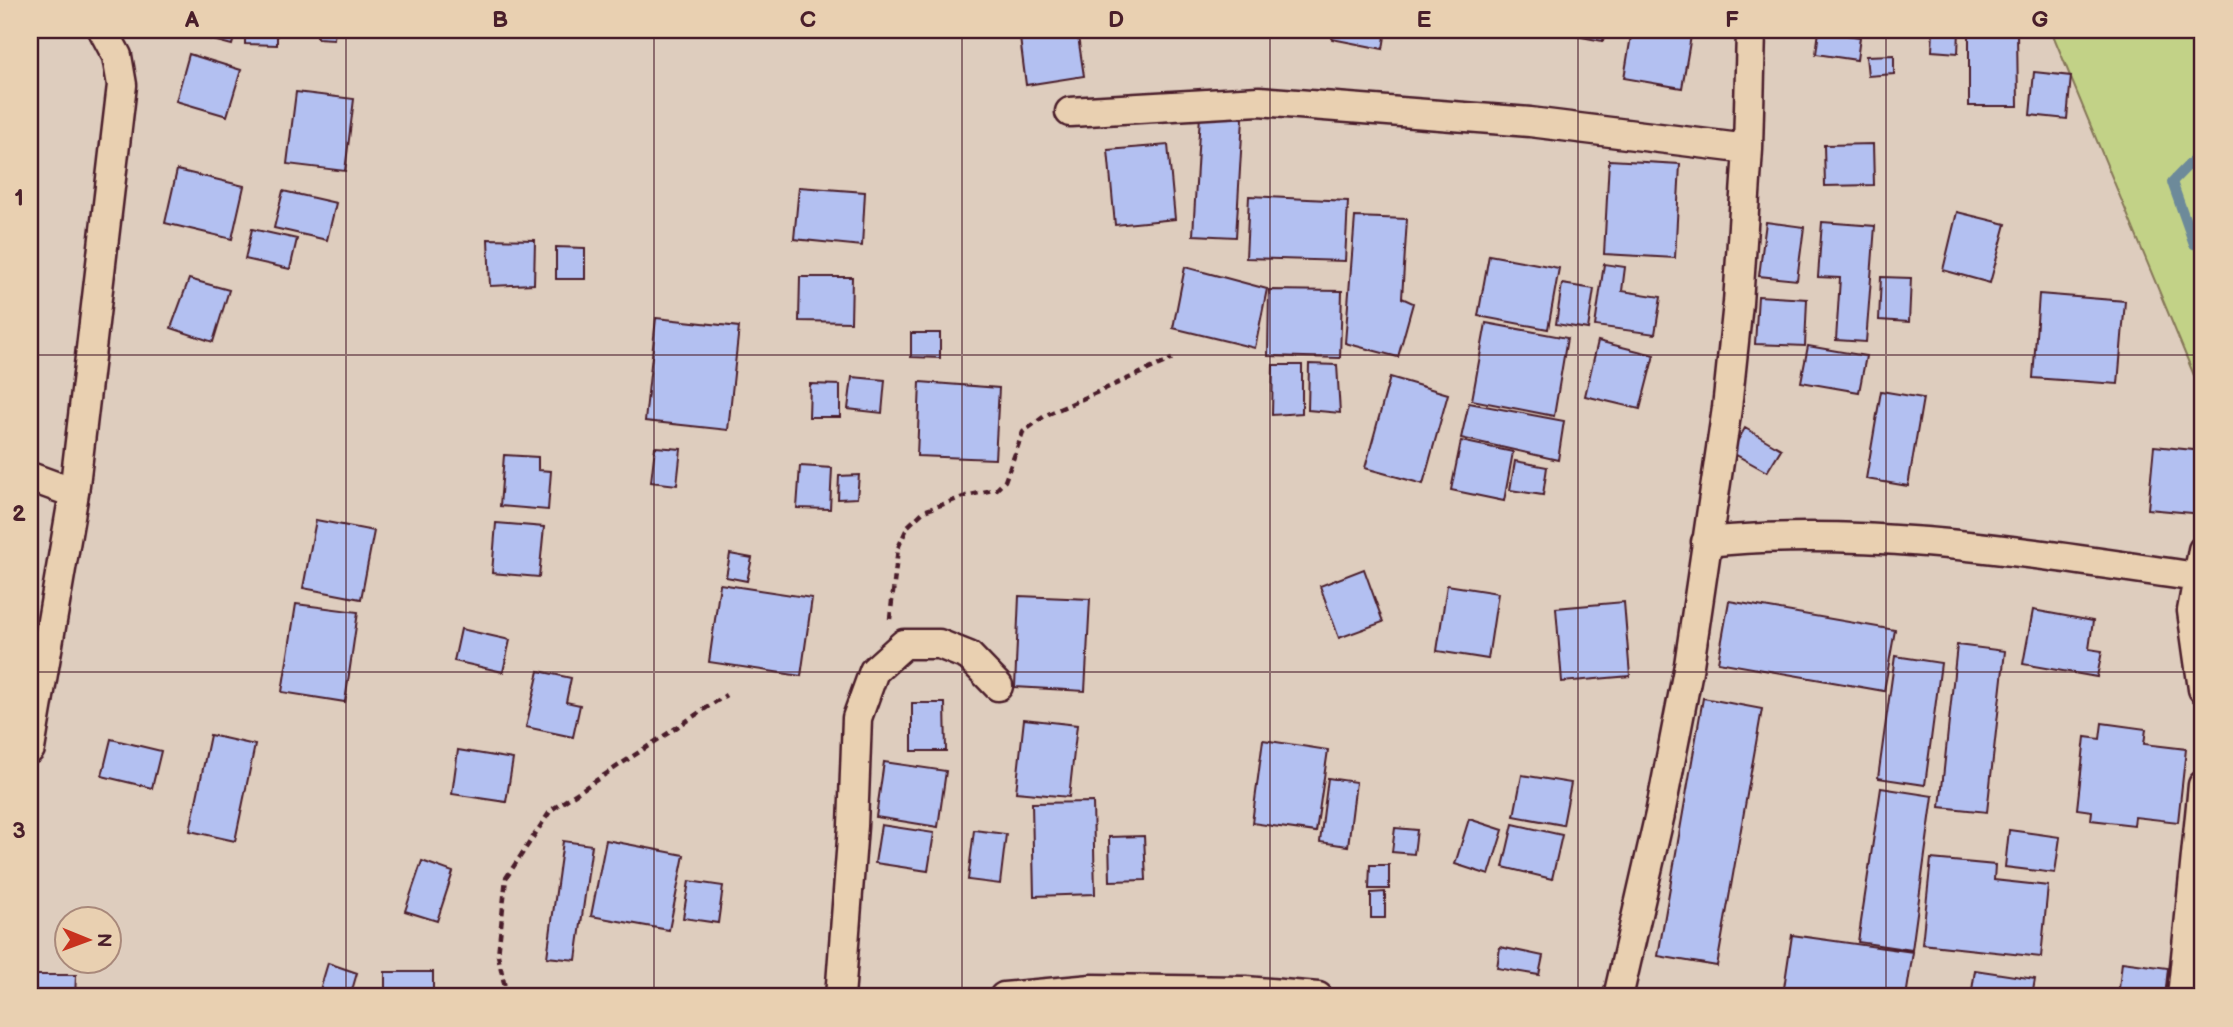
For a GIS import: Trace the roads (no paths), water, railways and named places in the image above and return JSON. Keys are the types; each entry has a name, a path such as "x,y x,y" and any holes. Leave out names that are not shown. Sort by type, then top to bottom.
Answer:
{"street":[{"path":"30,749 74,493 122,85 117,56 103,30"},
{"path":"1618,997 1660,814 1689,664 1727,408 1738,303 1748,149 1751,30"},
{"path":"1070,113 1259,101 1530,122 1748,149"},
{"path":"30,477 74,493"},
{"path":"1706,542 1753,537 1829,537 1965,544 2200,563 2192,611 2203,689"},
{"path":"840,997 853,826 857,718 874,671 904,644 939,644 969,656 998,686"},
{"path":"2182,997 2203,785"},
{"path":"1004,997 1092,989 1245,991 1318,997"}],"waterway":[{"path":"2203,150 2172,182 2194,244 2203,246"}]}
